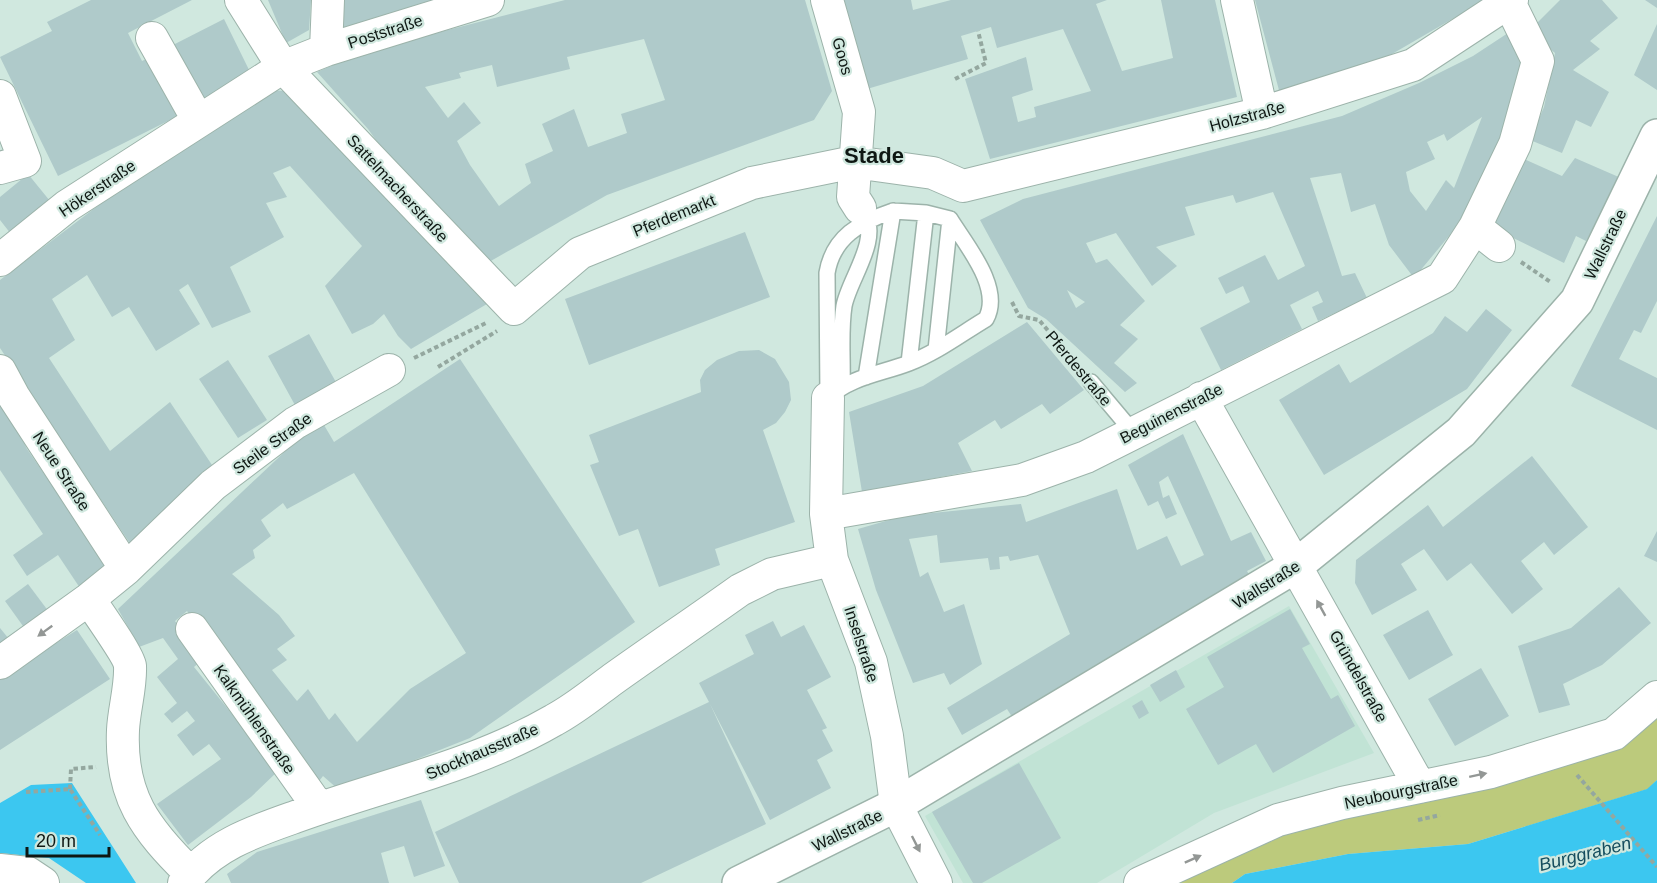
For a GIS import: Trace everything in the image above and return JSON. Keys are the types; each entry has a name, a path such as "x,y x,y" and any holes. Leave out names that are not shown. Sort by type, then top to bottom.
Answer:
{"main road":[{"name":"Wallstraße","path":"739,883 896,805 1297,565 1461,432 1577,301 1657,136"}],"street":[{"name":"Sattelmacherstraße","path":"241,0 283,67 513,309"},
{"path":"326,50 328,0"},
{"name":"Poststraße","path":"283,67 326,50 488,0"},
{"name":"Goos","path":"827,0 859,112 854,162"},
{"path":"1237,0 1262,113"},
{"name":"Holzstraße","path":"963,186 1262,113 1413,65 1511,1"},
{"name":"Beguinenstraße","path":"826,514 1022,480 1086,457 1442,278 1475,227 1515,144 1538,61 1511,1"},
{"path":"152,38 198,120"},
{"name":"Hökerstraße","path":"0,260 67,206 283,67"},
{"path":"0,96 25,161 0,168"},
{"path":"854,162 853,197 864,213"},
{"name":"Pferdemarkt","path":"513,309 580,253 752,183 854,162 933,173 963,186"},
{"path":"1475,227 1499,246"},
{"name":"Steile Straße","path":"0,663 89,599 126,569 213,485 295,423 389,370"},
{"name":"Neue Straße","path":"0,371 14,397 126,569"},
{"name":"Inselstraße","path":"835,391 826,514 832,560 871,662 887,736 896,805 936,883"},
{"name":"Gründelstraße","path":"1201,398 1420,787"},
{"name":"Stockhausstraße","path":"187,878 218,851 248,834 319,808 418,779 491,751 554,720 740,590 772,574 832,560"},
{"path":"89,599 130,663 123,729 124,766 128,784 140,813 156,840 187,878"},
{"name":"Kalkmühlenstraße","path":"192,629 319,808"},
{"name":"Neubourgstraße","path":"1140,883 1278,820 1491,772 1614,734 1657,697"},
{"path":"0,870 28,873 43,883"}],"lane":[{"path":"866,377 893,212"},
{"path":"835,391 844,305 866,251 864,213"},
{"path":"864,213 926,213 950,219 985,280 990,298 990,311 986,319 936,350 909,363 866,377 835,391 827,273 829,261 840,240 864,213"},
{"path":"909,363 926,213"},
{"path":"936,350 950,219"},
{"name":"Pferdestraße","path":"1091,382 1133,432"}],"path":[{"path":"955,80 986,63 978,31"},
{"path":"1499,246 1577,301"},
{"path":"438,367 512,322 513,309"},
{"path":"389,370 513,309"},
{"name":"Pferdestraße","path":"1019,316 1039,320 1091,382"},
{"path":"100,835 70,789 71,769 105,766"},
{"path":"26,792 70,789"},
{"path":"1594,793 1657,867"}],"shaded area":[{"path":"1289,606 1374,753 1214,813 1097,883 963,883 925,816"}],"green space":[{"path":"1657,681 1657,780 1648,789 1468,844 1348,854 1245,874 1232,883 1156,883 1309,810 1601,728"}],"water":[{"name":"Burggraben","path":"1657,780 1657,883 1232,883 1245,874 1348,854 1468,844 1647,789"},
{"path":"72,783 136,883 86,883 49,858 0,853 0,803 31,785"}],"building":[{"path":"91,0 192,0 128,33 142,61 155,55 184,113 58,176 0,57 52,31 47,22"},
{"path":"268,0 311,0 309,30 286,43"},
{"path":"342,0 440,0 343,29"},
{"path":"565,0 805,0 832,91 814,120 607,195 489,262 391,161 368,129 317,72 366,51","holes":["644,39 665,100 621,114 627,133 588,147 574,109 542,124 553,151 525,164 531,183 499,206 470,165 457,141 481,123 464,102 448,118 425,87 461,78 459,73 492,65 497,87 570,69 567,57"]},
{"path":"841,0 911,0 913,10 951,0 1107,0 1096,4 1122,71 1173,58 1161,0 1215,0 1237,97 990,159 965,79 1026,57 1033,90 1012,97 1018,122 1036,117 1034,107 1091,91 1063,29 997,48 991,27 961,36 968,59 867,89"},
{"path":"1255,0 1485,0 1380,61 1280,94"},
{"path":"1560,0 1602,0 1618,18 1590,41 1600,49 1573,70 1609,92 1591,127 1576,120 1562,153 1530,140 1544,107 1555,53 1529,31"},
{"path":"1645,0 1657,0 1657,8"},
{"path":"224,19 253,78 200,105 171,46"},
{"path":"1657,24 1657,90 1634,75"},
{"path":"1508,33 1525,67 1512,116 1470,205 1449,236 1414,278 1389,245 1375,204 1351,212 1341,173 1310,178 1342,276 1355,273 1367,298 1318,321 1312,307 1323,302 1318,291 1290,305 1302,329 1221,370 1200,328 1250,302 1243,286 1226,294 1218,278 1265,255 1278,280 1305,266 1273,192 1236,203 1233,195 1185,207 1195,235 1156,247 1177,266 1152,286 1116,233 1086,243 1096,263 1107,259 1145,301 1120,325 1138,339 1114,363 1137,383 1125,392 1046,319 1028,308 980,220 1023,199 1342,116 1419,83 1473,56","holes":["1482,117 1454,188 1446,180 1426,211 1410,191 1406,172 1435,159 1427,142 1444,134 1447,141","1067,290 1085,302 1076,308"]},
{"path":"272,90 295,92 497,298 411,349 398,336 384,314 373,324 352,334 325,286 362,246 290,166 273,173 287,197 266,203 284,237 230,267 251,312 212,328 188,284 179,290 200,324 156,351 129,307 112,317 87,275 52,299 75,340 49,358 110,451 170,402 212,465 135,551 0,348 0,280 120,189"},
{"path":"1522,158 1562,176 1575,158 1621,178 1586,241 1576,236 1564,263 1491,227"},
{"path":"28,174 50,201 11,234 0,220 0,197"},
{"path":"1657,216 1657,301 1641,333 1634,330 1619,359 1657,378 1657,430 1571,386"},
{"path":"745,232 770,297 589,365 565,299"},
{"path":"1486,309 1512,330 1467,389 1324,475 1279,400 1339,364 1350,383 1433,333 1445,316 1467,332"},
{"path":"1027,322 1084,390 1050,414 1042,404 1001,429 995,420 958,443 972,471 862,492 849,412 923,386"},
{"path":"309,334 337,384 296,407 268,356"},
{"path":"759,350 775,359 789,382 791,400 785,412 776,423 763,430 795,522 715,549 720,565 659,587 638,529 619,536 590,465 599,462 589,435 701,392 700,380 705,370 717,360 739,351"},
{"path":"460,359 635,622 470,738 339,790 323,776 316,785 187,611 175,621 202,660 194,667 278,771 251,797 188,845 157,804 221,759 209,744 193,756 177,735 195,721 187,711 172,723 164,714 177,703 157,677 178,659 163,638 139,647 118,609 295,442 324,425 334,442","holes":["354,473 466,653 410,689 357,742 335,713 329,720 308,689 297,701 272,670 287,660 277,649 295,636 279,615 232,574 255,558 253,550 271,536 261,520 283,503 287,509"]},
{"path":"228,360 267,420 238,438 199,379"},
{"path":"0,394 27,449 111,571 82,591 58,555 27,576 13,555 43,534 0,470"},
{"path":"1183,434 1231,541 1251,532 1266,561 1247,571 1256,587 1016,723 1007,709 962,735 947,708 1070,634 1038,555 1010,561 1008,556 999,557 1000,569 990,570 988,558 940,563 937,535 909,539 920,577 928,572 944,612 964,604 982,664 950,685 944,673 913,683 876,590 858,529 903,516 1021,504 1026,522 1117,489 1137,550 1167,536 1181,566 1204,555 1168,476 1159,482 1163,498 1169,495 1177,514 1166,519 1158,501 1148,506 1128,465"},
{"path":"1532,456 1588,527 1554,555 1544,542 1521,561 1543,589 1512,614 1471,563 1447,581 1424,549 1401,564 1417,590 1372,615 1355,583 1356,560 1428,505 1443,527"},
{"path":"1657,531 1657,562 1644,556"},
{"path":"28,584 52,616 28,633 5,601"},
{"path":"1619,587 1651,623 1602,665 1563,684 1570,705 1539,713 1518,646 1571,628"},
{"path":"1290,609 1310,644 1302,648 1331,699 1338,695 1355,726 1273,773 1256,744 1218,765 1186,709 1224,687 1207,657"},
{"path":"1428,610 1453,655 1409,680 1383,635"},
{"path":"773,621 781,637 804,625 831,677 807,690 827,728 822,730 833,751 817,760 831,788 770,820 710,704 766,824 641,883 459,883 435,832 709,702 699,683 754,654 745,635"},
{"path":"0,628 13,644 0,654"},
{"path":"77,630 110,679 0,750 0,678"},
{"path":"1481,668 1509,716 1455,746 1428,699"},
{"path":"1176,670 1185,687 1160,702 1150,685"},
{"path":"1142,700 1149,713 1139,719 1132,706"},
{"path":"1019,763 1061,838 982,883 973,883 932,812"},
{"path":"421,800 445,866 414,877 404,846 381,853 389,883 231,883 227,874 257,852"}],"district":[{"name":"Stade","path":"874,155"}]}
